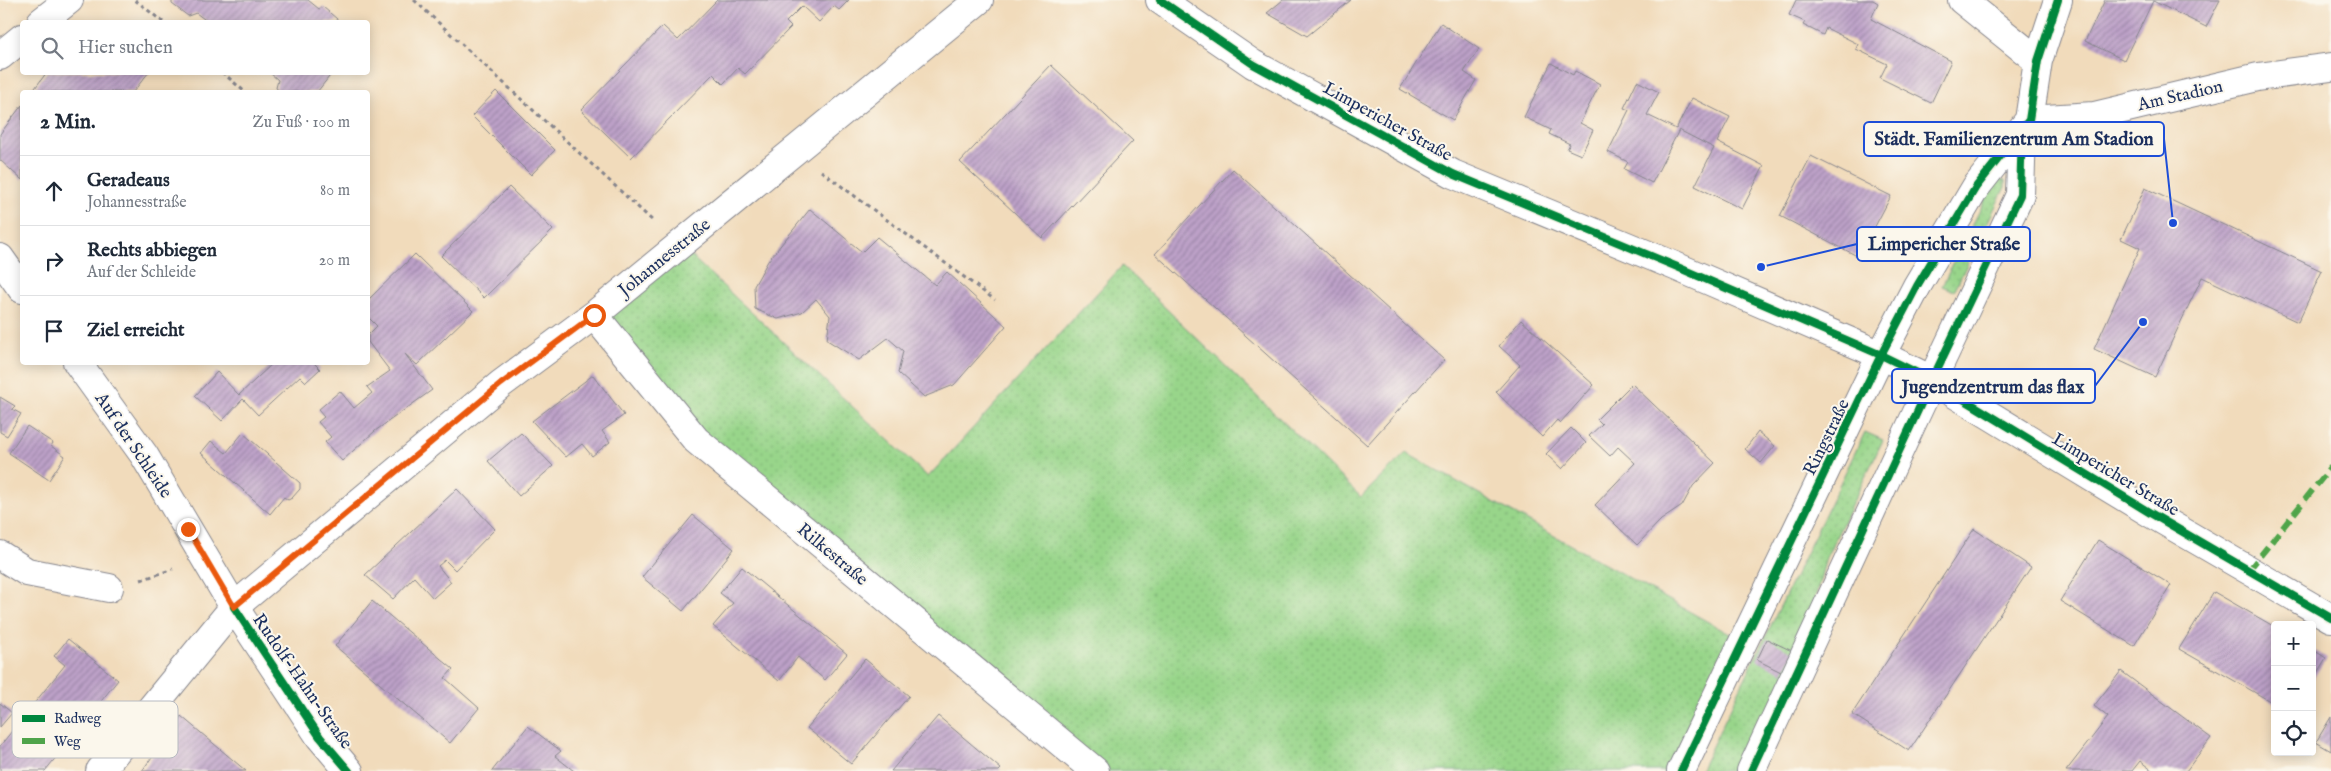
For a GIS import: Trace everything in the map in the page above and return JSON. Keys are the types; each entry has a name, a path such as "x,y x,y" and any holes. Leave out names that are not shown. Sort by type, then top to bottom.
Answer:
{"street":[{"path":"44,20 69,0"},
{"name":"Johannesstraße","path":"157,701 234,607 501,384 594,315 678,244 979,0"},
{"name":"Limpericher Straße","path":"1160,0 1253,64 1454,174 1676,266 1881,355 1932,380 2152,514 2331,618"},
{"path":"1962,0 2038,61"},
{"path":"1751,771 2020,195 2026,126 2038,61 2058,0"},
{"path":"0,56 20,40"},
{"name":"Am Stadion","path":"2026,126 2094,116 2258,77 2331,67"},
{"name":"Ringstraße","path":"1681,771 1881,355 1926,270 1976,187 2026,126"},
{"path":"0,258 20,286"},
{"name":"Rilkestraße","path":"594,315 696,440 1095,771"},
{"name":"Auf der Schleide","path":"79,365 144,455 234,607"},
{"path":"0,555 27,572 109,588"},
{"name":"Rudolf-Hahn-Straße","path":"234,607 320,736 349,771"},
{"name":"Johannesstraße","path":"100,771 111,758"}],"path":[{"path":"135,0 160,20"},
{"path":"414,0 678,244"},
{"path":"225,75 243,90"},
{"path":"795,151 995,300"},
{"path":"155,577 174,568"}],"green space":[{"path":"1999,179 2005,181 2005,187 1954,291 1942,286 1994,182"},
{"path":"678,244 928,477 1122,266 1361,497 1406,453 1744,642 1681,771 1095,771 696,440 594,315"},
{"path":"1865,432 1883,440 1826,558 1800,653 1741,771 1700,771"}],"building":[{"path":"172,0 308,0 319,9 323,7 337,19 205,20 196,13 188,16 172,4"},
{"path":"717,0 849,0 839,10 834,6 819,22 802,6 786,22 791,27 745,74 738,68 723,84 713,74 631,158 581,110 663,26 678,40"},
{"path":"1283,0 1351,0 1307,36 1267,13"},
{"path":"1796,0 1873,0 1878,3 1871,19 1951,61 1931,103 1880,78 1887,64 1856,49 1858,44 1826,28 1823,35 1803,25 1805,22 1789,15"},
{"path":"2105,0 2220,0 2206,27 2153,1 2124,60 2085,41"},
{"path":"1441,23 1479,49 1464,72 1476,80 1453,120 1400,89"},
{"path":"1551,63 1573,75 1575,71 1600,84 1580,123 1593,130 1581,155 1567,149 1570,144 1549,134 1551,130 1524,117"},
{"path":"1051,65 1133,141 1042,238 960,162"},
{"path":"45,75 147,75 135,90 34,90"},
{"path":"272,75 331,75 319,90 278,90 276,88 278,80"},
{"path":"1637,81 1659,92 1647,115 1676,129 1692,98 1730,117 1717,142 1764,166 1742,209 1695,186 1714,148 1679,130 1652,183 1624,169 1628,162 1608,152 1629,110 1624,108"},
{"path":"496,91 555,150 531,175 472,116"},
{"path":"20,108 20,178 0,160 0,134"},
{"path":"1811,156 1891,196 1859,257 1780,216"},
{"path":"1233,169 1444,360 1367,445 1155,254"},
{"path":"509,187 553,230 484,298 441,256"},
{"path":"2145,188 2322,271 2298,322 2202,277 2155,377 2094,349 2140,248 2121,239"},
{"path":"810,209 862,252 877,237 935,285 947,272 1006,326 954,385 924,397 898,373 903,351 888,338 859,360 827,340 830,316 816,299 802,312 778,319 755,309 754,286 768,261"},
{"path":"415,254 473,311 417,365 405,354 432,390 375,431 342,461 325,442 331,437 318,422 324,417 318,410 340,391 354,408 372,393 367,387 390,371 370,345 370,333 377,326 370,319 370,298"},
{"path":"1521,320 1594,385 1560,423 1557,420 1542,437 1496,392 1520,365 1499,346"},
{"path":"271,365 316,365 320,369 306,382 300,376 258,415 243,399 222,421 195,396 217,372 239,395"},
{"path":"593,375 624,415 602,431 610,442 592,456 582,444 566,457 532,421"},
{"path":"1632,384 1715,463 1693,486 1682,506 1661,520 1637,545 1595,505 1635,463 1618,447 1610,456 1589,436 1602,424 1597,419"},
{"path":"0,397 15,406 12,409 21,414 7,436 0,432"},
{"path":"27,426 53,443 51,446 65,456 49,480 9,453"},
{"path":"1571,428 1586,443 1562,469 1546,454"},
{"path":"1758,432 1775,446 1761,463 1745,449"},
{"path":"243,433 300,483 300,489 292,498 288,500 284,497 270,514 201,453 211,441 226,453"},
{"path":"521,433 553,466 519,496 488,461"},
{"path":"457,489 495,529 455,570 445,560 438,566 451,582 433,598 414,577 393,599 365,575"},
{"path":"693,515 734,549 683,611 642,577"},
{"path":"1974,529 2031,567 1909,751 1852,714"},
{"path":"2098,540 2171,585 2134,646 2060,601"},
{"path":"742,567 847,654 825,680 798,657 779,681 713,626 733,603 720,593"},
{"path":"2214,592 2271,625 2271,702 2179,649"},
{"path":"372,601 453,669 445,678 479,708 450,743 335,646"},
{"path":"68,639 118,680 101,701 36,701 65,665 54,656"},
{"path":"1767,639 1794,652 1783,673 1757,660"},
{"path":"2316,652 2326,658 2316,674"},
{"path":"865,659 909,696 851,764 807,728"},
{"path":"2121,671 2211,738 2186,771 2153,771 2140,761 2132,771 2066,771 2108,717 2094,706"},
{"path":"0,703 12,713 0,727"},
{"path":"181,716 246,771 142,771 151,758 178,758 178,720"},
{"path":"938,716 1001,769 999,771 891,771"},
{"path":"2331,717 2331,751 2316,742"},
{"path":"528,726 561,751 555,756 574,771 492,771"},
{"path":"12,731 12,758 55,758 45,771 0,771 0,746"}],"marked path":[{"path":"2249,570 2331,467"}],"cycle path":[{"path":"1160,0 1253,64 1453,174 1675,266 1881,355 1932,380 2152,514 2331,618"},
{"path":"1681,771 1881,355 1917,286 1976,187 2029,120 2038,61 2058,0"},
{"path":"1751,771 2020,195 2022,131"},
{"path":"234,607 320,737 349,771"}],"place":[{"name":"Städt. Familienzentrum Am Stadion","path":"2173,223"},
{"name":"Limpericher Straße","path":"1761,267"},
{"name":"Jugendzentrum das flax","path":"2143,322"}],"route":[{"path":"188,529 234,607 501,384 594,315"}]}
